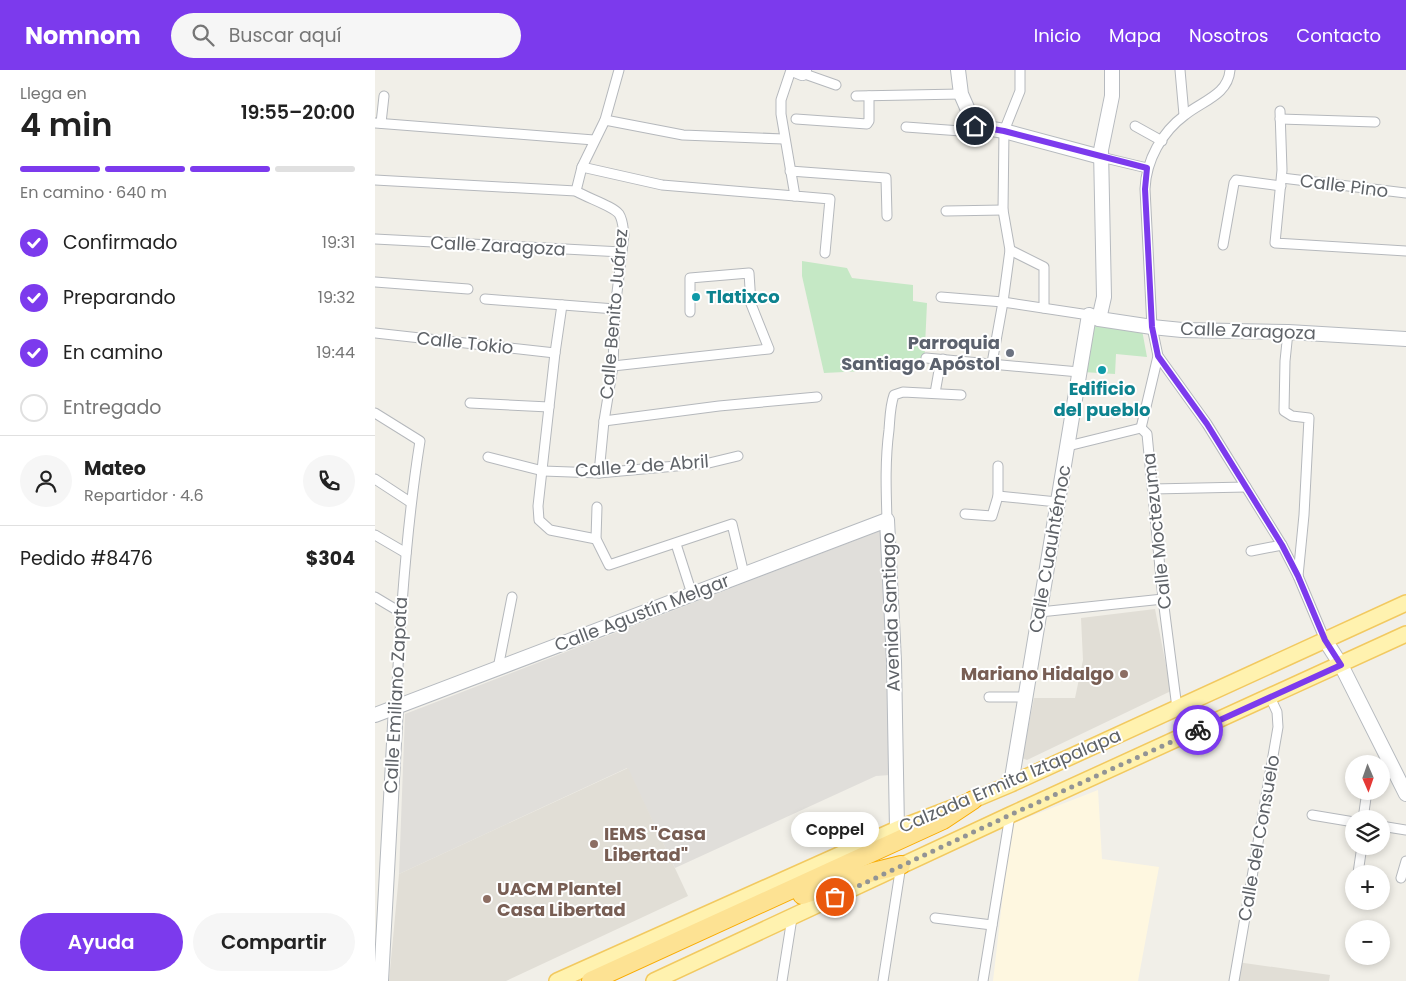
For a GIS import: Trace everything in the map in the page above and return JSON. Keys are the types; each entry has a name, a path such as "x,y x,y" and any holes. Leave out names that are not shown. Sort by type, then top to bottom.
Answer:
{"highway":[{"path":"591,981 943,820 973,800"},
{"path":"615,981 807,894 901,865"}],"main road":[{"name":"Calzada Ermita Iztapalapa","path":"557,981 897,829 1011,784 1406,602"},
{"name":"Calzada Ermita Iztapalapa","path":"662,979 901,865 1406,634"}],"street":[{"path":"375,180 576,191 582,167 605,120 619,70"},
{"path":"958,70 961,94 975,126"},
{"path":"991,363 1003,302 1010,250 1003,210 1004,131 1020,92 1020,70"},
{"name":"Calle Cuauhtémoc","path":"1011,784 1079,372 1094,317 1104,296 1101,157 1112,96 1112,70"},
{"path":"1180,70 1184,115"},
{"path":"1229,70 1229,80 1225,87 1171,126 1161,140 1147,168 1145,189 1152,327 1158,356 1207,424 1282,545 1298,576 1325,640 1341,665 1406,794"},
{"path":"795,196 784,139 781,100 798,71 837,84"},
{"path":"856,96 961,94"},
{"path":"384,96 378,123 594,140"},
{"path":"796,119 867,124 869,121 869,96"},
{"path":"1375,122 1280,115 1281,182 1275,243 1406,251"},
{"path":"605,120 683,135 784,139"},
{"path":"906,127 961,131 975,126 1004,131 1147,168"},
{"path":"1135,126 1161,140"},
{"path":"582,167 662,185 830,199 825,253"},
{"path":"790,171 886,178 887,216"},
{"name":"Calle Pino","path":"1223,245 1236,180 1281,182 1406,194"},
{"name":"Calle Benito Juárez","path":"576,191 591,200 611,207 619,214 623,224 624,235 615,310 613,366 604,421 599,473"},
{"path":"946,211 1003,210"},
{"name":"Calle Zaragoza","path":"375,239 622,252"},
{"path":"1010,250 1044,267 1044,308"},
{"path":"613,366 769,349 751,304 749,273 690,278 690,312"},
{"path":"375,282 468,289"},
{"name":"Calle Zaragoza","path":"941,297 1003,302 1152,327 1182,330 1288,332 1406,339"},
{"path":"485,300 615,310"},
{"path":"562,305 538,506 539,520 550,530 596,539"},
{"path":"1288,332 1285,360 1284,411 1292,416 1309,418 1304,514 1298,576"},
{"name":"Calle Tokio","path":"375,333 555,353"},
{"name":"Calle Moctezuma","path":"1158,356 1141,428 1147,434 1163,599 1177,708"},
{"path":"926,358 1079,372"},
{"path":"943,359 940,365 935,393 961,395"},
{"name":"Avenida Santiago","path":"897,829 894,661 885,486 886,451 891,404 895,395 903,392 935,393"},
{"path":"604,421 719,406 817,397"},
{"path":"470,403 549,407"},
{"name":"Calle Emiliano Zapata","path":"375,412 420,440 410,502 400,612 381,981"},
{"path":"1067,446 1141,428"},
{"name":"Calle 2 de Abril","path":"488,457 543,471 599,473 709,463 738,456"},
{"path":"965,514 992,516 998,496 998,466"},
{"path":"375,479 410,502"},
{"path":"1153,489 1246,487"},
{"path":"998,496 1057,502"},
{"path":"597,507 596,539 609,565 732,524 744,574"},
{"name":"Calle Agustín Melgar","path":"375,715 887,520"},
{"path":"375,535 406,553"},
{"path":"676,544 692,594"},
{"path":"1251,550 1282,545"},
{"path":"375,597 400,612"},
{"path":"498,668 512,597"},
{"path":"1040,612 1163,599"},
{"path":"989,697 1024,697"},
{"name":"Calle del Consuelo","path":"1234,981 1278,727 1277,712 1270,697"},
{"path":"983,981 1010,815"},
{"path":"1312,815 1345,820"},
{"path":"1390,827 1406,830"},
{"path":"1401,878 1406,861"},
{"path":"883,981 901,865"},
{"path":"782,981 792,918"},
{"path":"935,918 992,924"}],"shaded area":[{"path":"882,530 890,775 876,776 675,868 627,768 399,874 405,714"},
{"name":"Mariano Hidalgo","path":"1155,609 1171,691 1027,760 1022,758 1034,698 1075,698 1083,660 1081,618"},
{"name":"UACM Plantel Casa Libertad","path":"628,768 688,896 506,981 389,981 399,874"},
{"path":"1098,790 1102,859 1159,867 1138,981 993,981 1011,824"},
{"path":"1237,962 1330,975 1329,981 1234,981"}],"green space":[{"path":"802,261 847,268 852,278 913,285 913,301 927,303 924,368 824,373 802,276"},
{"path":"1095,326 1142,330 1147,357 1116,354 1115,374 1083,372 1089,328"}],"way so far":[{"path":"835,897 1198,730"}],"place":[{"name":"Tlatixco","path":"696,297"},
{"name":"Parroquia Santiago Apóstol","path":"1010,353"},
{"name":"Edificio del pueblo","path":"1102,370"},
{"name":"Mariano Hidalgo","path":"1124,674"},
{"name":"IEMS \"Casa Libertad\"","path":"594,844"},
{"name":"Coppel","path":"835,897"},
{"name":"UACM Plantel Casa Libertad","path":"487,899"}],"route":[{"path":"975,126 1004,131 1147,168 1145,189 1152,327 1158,356 1207,424 1282,545 1298,576 1325,640 1341,665 1198,730"}]}
